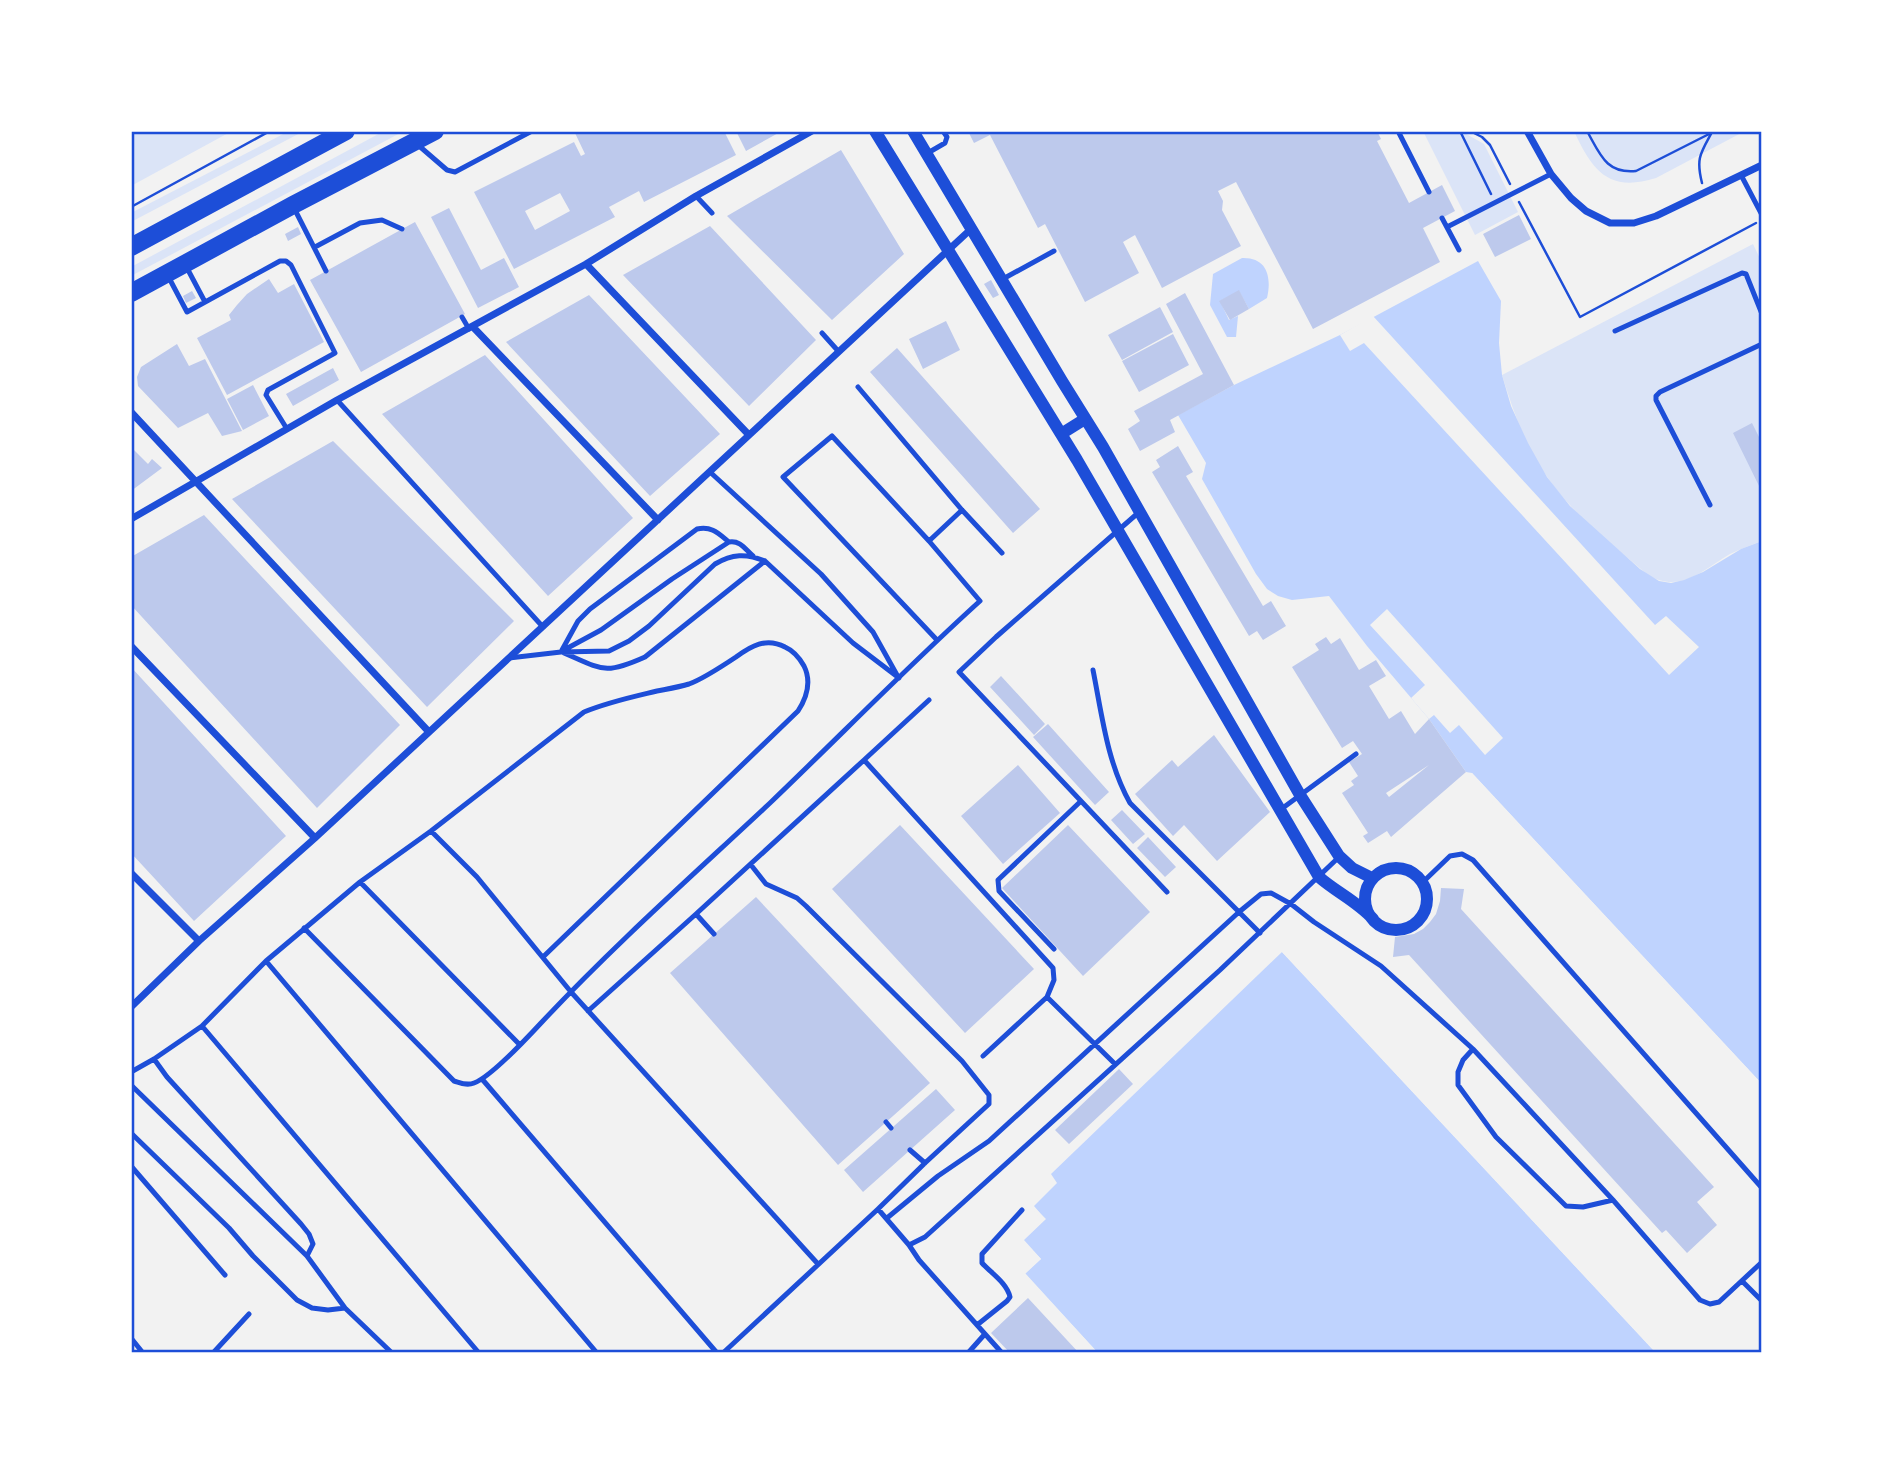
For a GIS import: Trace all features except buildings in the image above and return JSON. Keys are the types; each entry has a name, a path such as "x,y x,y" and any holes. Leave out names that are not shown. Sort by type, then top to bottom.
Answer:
{"highway":[{"path":"131,247 346,131"},
{"path":"131,293 435,131"}],"street":[{"path":"131,519 337,400 586,264 696,196 812,131"},
{"path":"875,131 1062,434 1319,877 1364,909 1373,919 1385,928 1395,930 1415,924 1422,916 1427,902 1427,891 1423,882 1412,872 1398,867 1384,870 1372,878 1365,894 1368,912 1373,919"},
{"path":"914,131 1140,511 1300,795 1339,856 1352,868 1372,878"},
{"path":"1527,131 1551,174 1571,198 1586,211 1610,223 1634,223 1656,216 1762,165"},
{"path":"131,1007 199,941 315,838 971,229"},
{"path":"586,264 749,435"},
{"path":"471,328 658,520"},
{"path":"131,412 429,732"},
{"path":"1062,434 1085,419"},
{"path":"131,646 315,838"},
{"path":"131,873 199,941"}],"lane":[{"path":"414,142 447,170 455,172 532,131"},
{"path":"926,154 945,143 947,137 943,131"},
{"path":"1398,131 1429,192"},
{"path":"1447,227 1551,174"},
{"path":"1741,176 1762,218"},
{"path":"696,196 712,213"},
{"path":"293,205 326,271"},
{"path":"1442,218 1459,250"},
{"path":"315,247 360,223 382,220 402,229"},
{"path":"1001,280 1054,251"},
{"path":"167,273 187,312 280,261 291,265 335,353 268,390 266,395 287,429"},
{"path":"185,263 205,302"},
{"path":"1615,331 1742,273 1746,274 1762,314"},
{"path":"462,317 471,328"},
{"path":"822,333 839,352"},
{"path":"1710,505 1656,396 1762,344"},
{"path":"858,387 1002,553"},
{"path":"337,400 543,627"},
{"path":"304,928 454,1081 465,1085 474,1084 520,1045 571,992 980,601 832,436 783,477 937,640"},
{"path":"710,472 821,574 873,632 899,678"},
{"path":"929,541 962,510"},
{"path":"1140,511 959,672 1167,892"},
{"path":"561,652 578,621 590,609 697,529 714,529 729,542"},
{"path":"561,652 601,630 729,542 739,543 753,556"},
{"path":"509,658 561,652 609,651 629,641 649,626 715,564 739,555 753,556 765,561 852,643 899,678"},
{"path":"561,652 610,670 629,664 645,656 765,561"},
{"path":"131,1072 202,1026 266,961 304,928 360,882 431,831 584,712 607,703 691,684 757,644 781,645 792,650 807,671 806,699 798,711 544,957"},
{"path":"1093,670 1112,766 1130,803 1260,933"},
{"path":"588,1011 929,700"},
{"path":"1280,810 1356,754"},
{"path":"864,760 1053,968 1054,980 1047,997 984,1056"},
{"path":"1054,949 999,891 998,880 1081,801"},
{"path":"431,831 477,877 571,992 818,1264"},
{"path":"1423,882 1450,856 1462,854 1473,860 1762,1188"},
{"path":"909,1245 925,1237 1260,933 1339,856"},
{"path":"723,1353 989,1104 989,1095 962,1061 806,906 797,898 766,884 751,864"},
{"path":"360,882 520,1045"},
{"path":"887,1218 989,1141 1239,912 1261,894 1271,892 1381,966 1472,1049 1613,1199 1700,1300 1710,1304 1719,1302 1762,1262"},
{"path":"696,914 714,934"},
{"path":"266,961 597,1353"},
{"path":"1047,997 1115,1064"},
{"path":"202,1026 479,1353"},
{"path":"1472,1049 1458,1072 1458,1085 1496,1137 1566,1206 1583,1207 1613,1199"},
{"path":"154,1059 167,1077 302,1224 313,1244 307,1256"},
{"path":"482,1079 717,1353"},
{"path":"131,1085 307,1256 345,1308 392,1353"},
{"path":"886,1122 891,1128"},
{"path":"131,1133 229,1228 297,1300 312,1308 345,1308"},
{"path":"911,1150 925,1163"},
{"path":"131,1166 225,1275"},
{"path":"878,1209 919,1260 1002,1353"},
{"path":"976,1325 1010,1297 1009,1291 982,1263 982,1254 1022,1210"},
{"path":"1742,1281 1762,1301"},
{"path":"213,1353 249,1314"},
{"path":"968,1353 984,1335"},
{"path":"131,1338 143,1353"}],"path":[{"path":"131,206 270,131"},
{"path":"1460,131 1495,202"},
{"path":"1470,131 1490,145 1580,317 1762,218"},
{"path":"1587,131 1606,163 1625,172 1636,171 1715,131"},
{"path":"1705,192 1699,169 1699,156 1710,132"}],"shaded area":[{"path":"131,131 232,131 131,186"},
{"path":"289,131 304,131 131,222 131,213"},
{"path":"384,131 404,131 131,276 131,267"},
{"path":"1423,131 1461,131 1484,144 1518,212 1475,235"},
{"path":"1574,131 1745,131 1656,178 1625,182 1604,175 1595,167"},
{"path":"1753,244 1762,263 1762,541 1730,554 1691,578 1671,582 1660,580 1648,575 1608,541 1558,492 1527,442 1502,375"}],"water":[{"path":"1242,258 1257,261 1266,270 1269,283 1267,298 1249,309 1239,291 1220,301 1229,320 1238,316 1236,337 1227,337 1210,305 1213,274"},
{"path":"1478,261 1501,301 1499,343 1502,375 1511,406 1547,477 1570,506 1640,569 1659,581 1671,583 1684,580 1741,549 1762,541 1762,1084 1472,773 1466,772 1429,719 1329,596 1292,600 1267,589 1202,479 1206,463 1178,415 1234,385 1340,335"},
{"path":"1282,952 1656,1353 1098,1353 1025,1273 1041,1259 1023,1240 1045,1219 1034,1206 1057,1183 1051,1174"}],"pier":[{"path":"1373,316 1655,625 1666,616 1699,647 1669,675 1364,343 1350,351 1340,335"},
{"path":"1387,609 1503,738 1485,755 1459,725 1450,733 1434,715 1429,719 1411,698 1425,685 1370,625"},
{"path":"1472,773 1762,1084 1762,1087 1468,776"},
{"path":"1285,950 1659,1353 1656,1353 1282,952"},
{"path":"1031,1204 1046,1219 1024,1240 1041,1259 1025,1274 1098,1353 1094,1353 1022,1275 1022,1271 1036,1259 1020,1240 1041,1219 1031,1208"}]}
